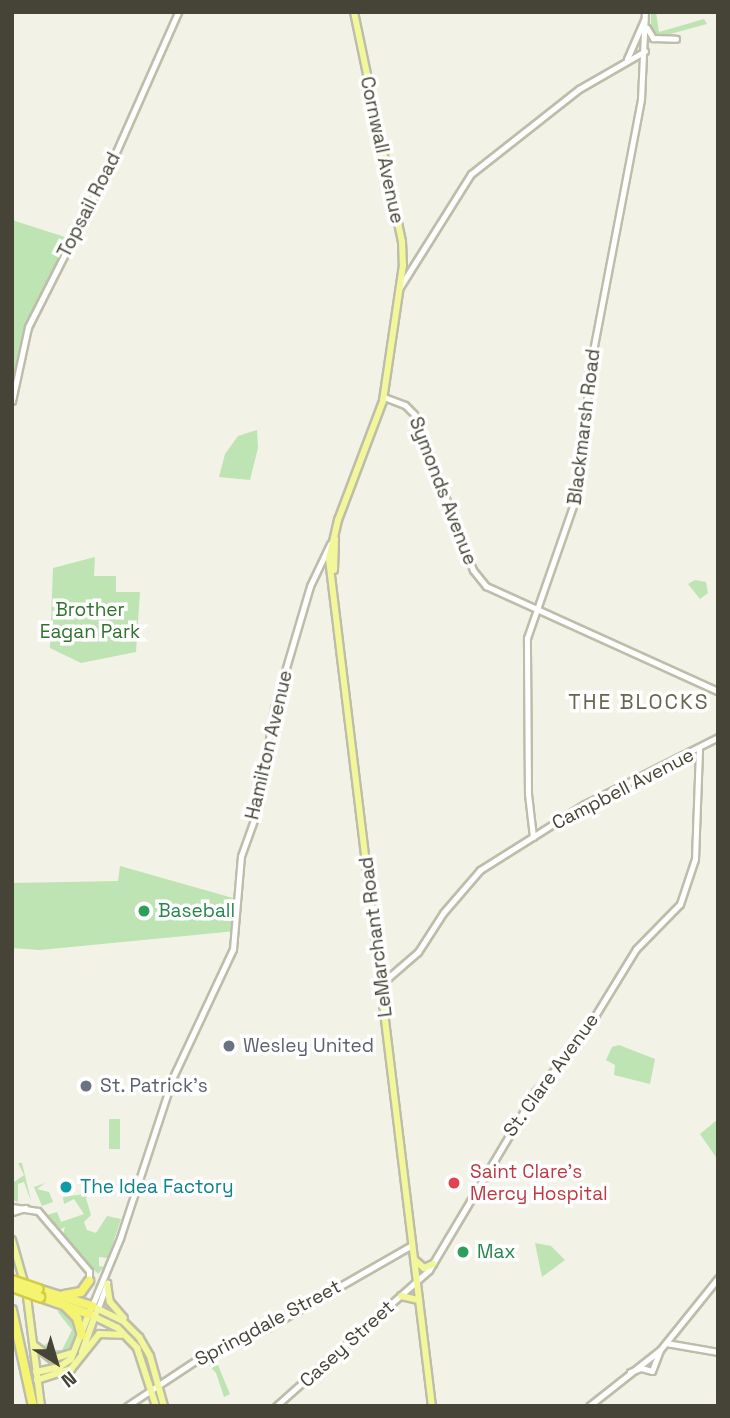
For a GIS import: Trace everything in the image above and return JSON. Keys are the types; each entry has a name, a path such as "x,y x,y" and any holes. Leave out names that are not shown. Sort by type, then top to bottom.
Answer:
{"highway":[{"path":"12,1280 58,1299 77,1318 82,1335"},
{"path":"58,1299 77,1293 89,1281"},
{"path":"12,1287 94,1311"},
{"path":"12,1310 34,1378 33,1406"}],"main road":[{"name":"Cornwall Avenue","path":"354,12 403,260 400,287"},
{"name":"Hamilton Avenue","path":"330,544 384,397 400,287"},
{"name":"Hamilton Avenue","path":"332,556 336,526"},
{"name":"LeMarchant Road","path":"330,544 334,594"},
{"name":"LeMarchant Road","path":"332,556 331,571 432,1406"},
{"path":"12,1240 26,1289 34,1378 41,1406"},
{"path":"415,1259 424,1268 433,1264"},
{"path":"107,1284 110,1302 148,1351 156,1406"},
{"path":"401,1296 411,1295 419,1303"},
{"path":"34,1378 60,1367 76,1349 94,1311"},
{"path":"94,1311 129,1325"},
{"path":"94,1311 127,1337 143,1358 164,1406"},
{"path":"78,1360 94,1311"},
{"path":"34,1378 66,1372 99,1334 111,1332 127,1337"},
{"path":"33,1345 56,1360 76,1349"}],"street":[{"name":"Topsail Road","path":"12,401 28,327 113,159 178,12"},
{"path":"645,15 653,38 676,39"},
{"path":"625,62 645,15"},
{"name":"Blackmarsh Road","path":"533,837 528,794 526,651 535,610 579,493 589,372 637,128 645,51 645,15"},
{"path":"400,287 471,174 579,89 645,51"},
{"path":"625,62 642,67"},
{"path":"403,260 418,259"},
{"name":"Symonds Avenue","path":"384,397 405,405 417,419 476,575 491,589 718,691"},
{"name":"Hamilton Avenue","path":"94,1311 173,1077 233,949 244,839 259,806 273,712 316,574 330,544"},
{"name":"Hamilton Avenue","path":"316,574 332,556"},
{"path":"321,568 331,571"},
{"name":"Campbell Avenue","path":"381,984 418,952 469,879 585,804 699,750 718,737"},
{"name":"St. Clare Avenue","path":"417,1282 433,1264 492,1157 535,1091 579,1042 636,949 684,899 696,849 699,750"},
{"path":"12,1207 38,1211 89,1270 89,1281"},
{"path":"12,1212 25,1208"},
{"name":"Springdale Street","path":"127,1406 155,1386 412,1245"},
{"name":"Hamilton Avenue","path":"94,1311 107,1284 108,1273"},
{"path":"589,1406 660,1350 718,1278"},
{"name":"Casey Street","path":"276,1406 417,1282"},
{"path":"666,1343 718,1352"},
{"path":"630,1372 640,1368 652,1371 660,1350"}],"green space":[{"path":"651,12 656,12 659,32 704,19 707,24 659,37 651,30"},
{"path":"12,220 68,238 25,327 14,375"},
{"path":"257,430 258,448 250,480 219,477 225,454 238,436"},
{"name":"Brother Eagan Park","path":"95,557 94,576 116,576 116,592 140,592 136,652 81,663 50,648 53,568"},
{"path":"695,580 706,582 708,593 700,599 688,584"},
{"path":"120,866 240,900 236,931 40,950 12,948 12,883 118,881"},
{"path":"619,1045 655,1059 650,1084 614,1075 615,1065 606,1060 612,1047"},
{"path":"109,1119 120,1119 120,1149 109,1149"},
{"path":"718,1119 718,1160 700,1134"},
{"path":"18,1163 22,1163 31,1201 24,1182 18,1184 18,1202 12,1200 14,1182 24,1175"},
{"path":"45,1183 37,1189 49,1192 53,1202 42,1206 34,1187"},
{"path":"91,1193 86,1198 91,1215 84,1222 87,1230 96,1233 107,1216 121,1219 108,1258 99,1257 99,1266 104,1267 98,1274 63,1234 65,1227 59,1230 47,1215 57,1212 61,1222 84,1214 74,1199 64,1204 63,1197"},
{"path":"535,1243 551,1246 565,1260 542,1277"},
{"path":"57,1311 65,1311 77,1327 71,1348 56,1355 42,1347 51,1340 52,1350 62,1350 72,1330"},
{"path":"215,1358 230,1394 224,1397 216,1373 207,1363 196,1368"}],"place":[{"name":"Baseball","path":"144,911"},
{"name":"Wesley United","path":"229,1046"},
{"name":"St. Patrick's","path":"86,1086"},
{"name":"Saint Clare's Mercy Hospital","path":"454,1183"},
{"name":"The Idea Factory","path":"66,1187"},
{"name":"Max","path":"463,1252"}],"district":[{"name":"THE BLOCKS","path":"639,702"}]}
